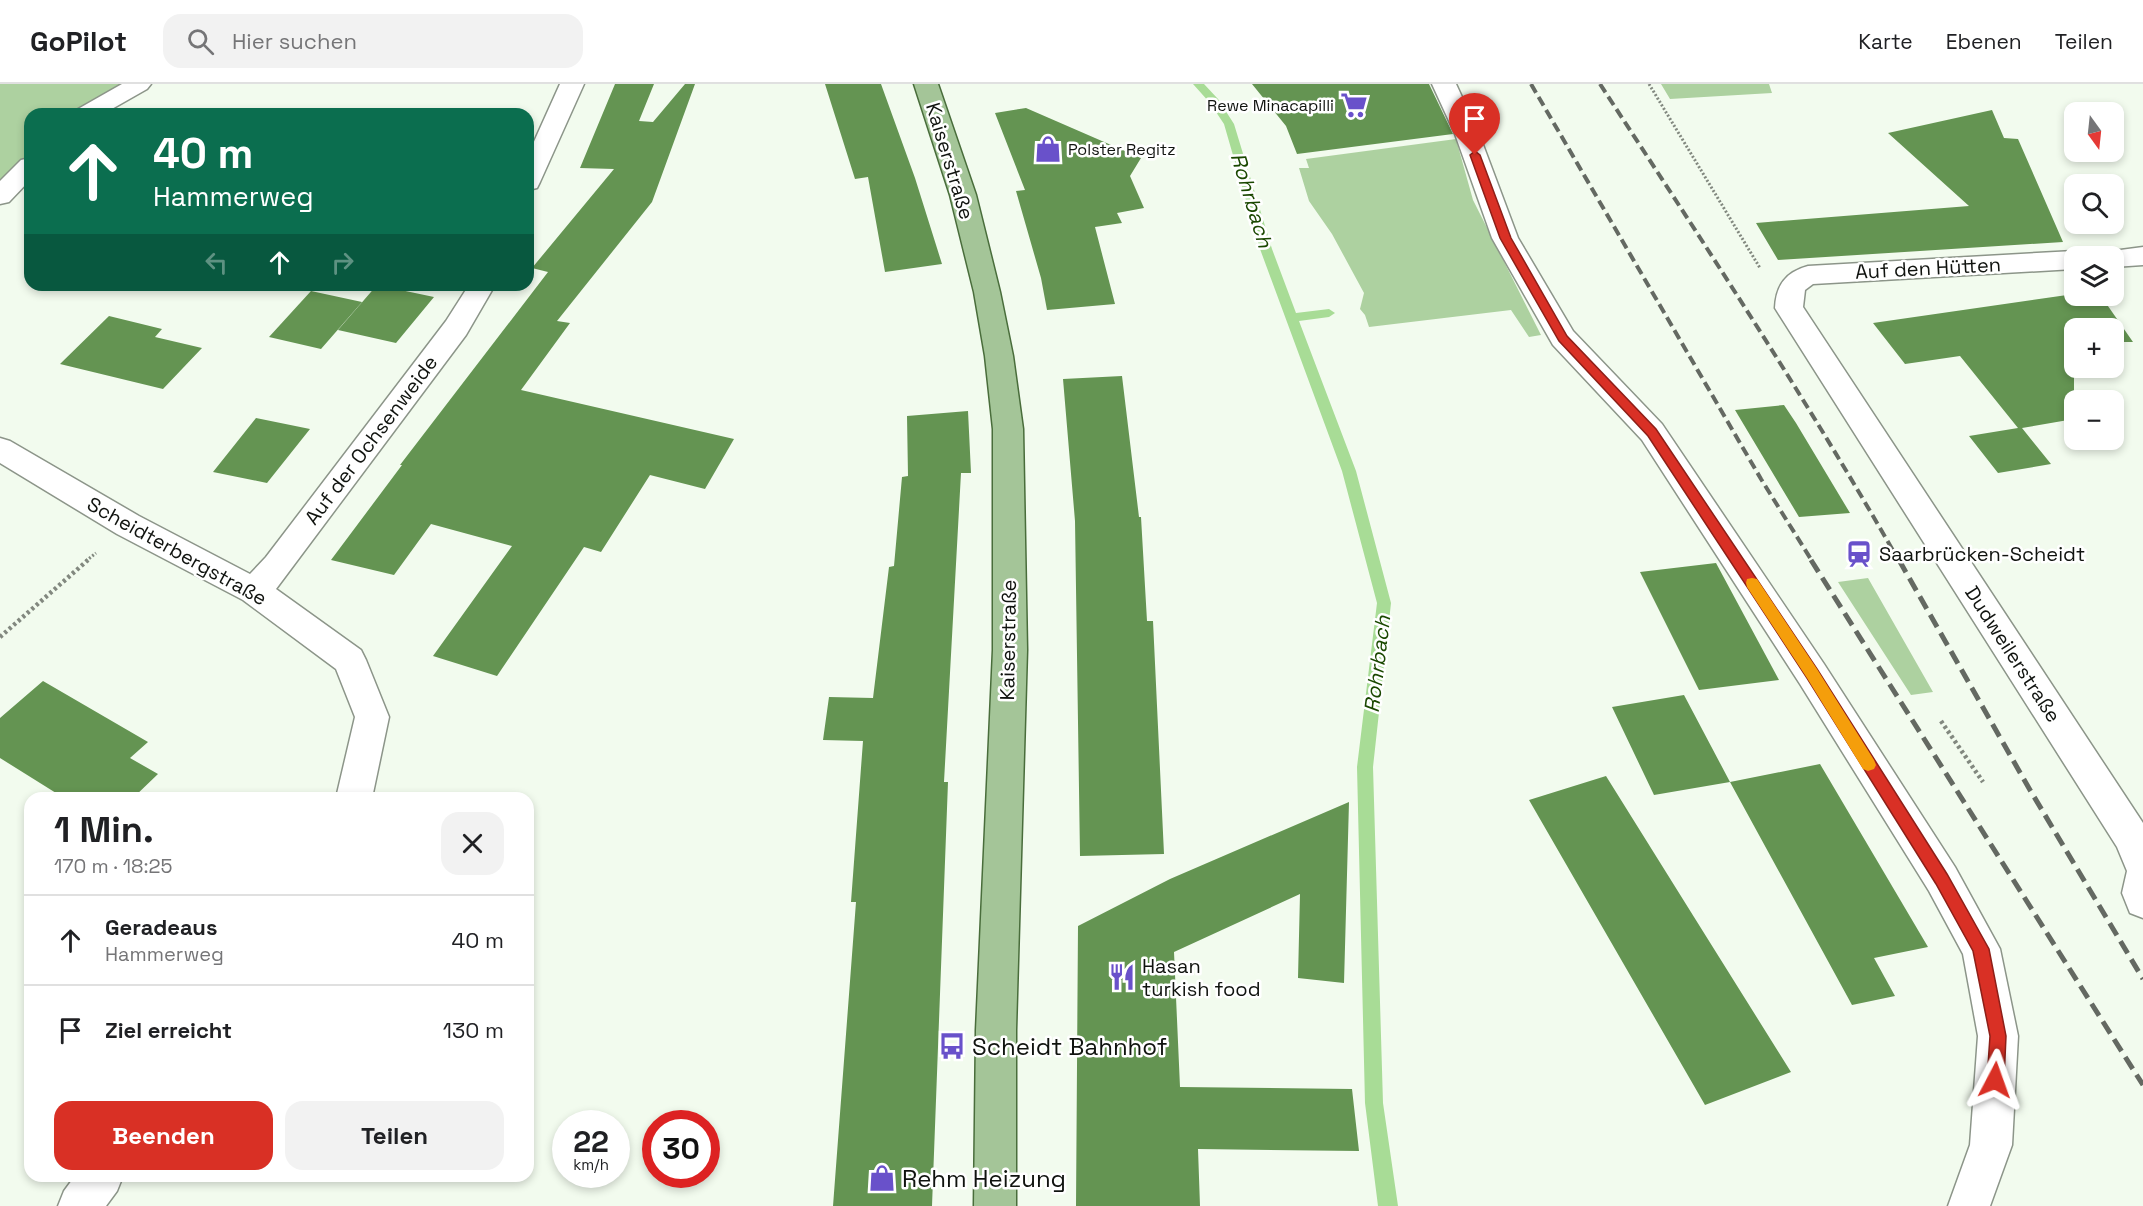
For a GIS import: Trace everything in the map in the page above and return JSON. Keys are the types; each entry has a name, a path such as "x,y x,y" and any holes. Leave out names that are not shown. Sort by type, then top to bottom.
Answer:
{"main road":[{"name":"Kaiserstraße","path":"926,84 963,195 987,292 999,356 1008,429 1010,650 996,1030 995,1206"}],"street":[{"path":"90,108 115,84"},
{"path":"95,108 139,84"},
{"path":"534,169 572,84"},
{"path":"1444,84 1467,134 1505,238 1563,338 1652,432 1812,674 1942,879 1981,949 1998,1036 1991,1145 1982,1200"},
{"path":"0,196 24,172"},
{"path":"2124,257 2143,256"},
{"name":"Auf den Hütten","path":"1789,291 1795,281 1808,275 2064,261"},
{"name":"Auf der Ochsenweide","path":"254,591 277,566 456,328 478,291"},
{"name":"Dudweilerstraße","path":"1789,291 1790,308 2132,838 2143,867"},
{"name":"Scheidterbergstraße","path":"0,449 129,525 254,591 349,660 372,717 355,792"},
{"path":"2143,876 2141,892 2143,900"},
{"path":"79,1206 97,1182"}],"path":[{"path":"1648,84 1754,261 1766,274 1789,291"},
{"path":"0,637 129,525"},
{"path":"1941,721 1983,782"}],"green space":[{"path":"0,84 127,84 98,108 24,108 24,170 0,190"},
{"path":"1661,84 1769,84 1772,93 1670,99"},
{"path":"1456,139 1473,200 1541,335 1529,337 1511,310 1369,327 1360,309 1364,293 1332,234 1309,201 1299,168 1309,168 1306,159"},
{"path":"1868,578 1933,692 1911,695 1838,582"}],"building":[{"path":"615,84 654,84 639,121 653,122 685,84 695,84 652,202 557,321 570,323 521,390 734,439 705,489 650,475 601,552 584,547 497,676 433,656 512,546 431,524 394,575 331,560 402,465 400,465 548,272 534,268 534,266 614,169 580,168"},
{"path":"825,84 881,84 915,178 942,264 885,272 868,177 855,179"},
{"name":"Rewe Minacapilli","path":"1252,84 1429,84 1453,134 1297,154 1286,126"},
{"path":"1026,108 1141,158 1130,176 1144,208 1117,213 1122,223 1095,227 1115,304 1047,310 1041,278 1016,191 1025,190 995,113"},
{"path":"1992,110 2004,138 2018,139 2063,242 1778,260 1756,223 1969,206 1888,133"},
{"path":"311,291 362,302 321,349 269,337"},
{"path":"372,291 406,291 434,297 396,343 338,330"},
{"path":"2064,295 2064,306 2108,306 2116,318 2064,318 2064,378 2074,378 2074,390 2064,390 2064,421 2022,428 2051,464 1998,473 1969,436 2018,428 1960,356 1905,364 1873,323"},
{"path":"109,316 162,329 155,337 202,348 163,389 60,364"},
{"path":"2124,329 2133,342 2124,342"},
{"path":"1122,376 1139,517 1141,517 1147,621 1153,621 1164,854 1080,856 1075,521 1063,379"},
{"path":"1784,405 1850,513 1799,517 1735,410"},
{"path":"968,411 971,473 961,473 944,782 948,782 932,1206 833,1206 856,902 851,902 863,741 823,740 829,697 873,698 889,567 894,566 902,477 908,476 907,416"},
{"path":"256,418 310,429 267,483 213,472"},
{"path":"1716,563 1779,680 1699,690 1640,572"},
{"path":"43,681 148,742 130,758 158,774 139,792 54,792 0,758 0,718"},
{"path":"1684,695 1730,782 1654,795 1612,707"},
{"path":"1820,764 1928,947 1874,958 1895,996 1852,1005 1730,782"},
{"path":"1606,776 1791,1072 1705,1105 1529,800"},
{"path":"1349,802 1344,983 1298,978 1300,894 1174,952 1180,1087 1352,1089 1359,1151 1198,1149 1200,1206 1076,1206 1078,926 1170,879"}],"waterway":[{"name":"Rohrbach","path":"1198,84 1214,101 1229,124 1266,249 1349,471 1384,603 1365,767 1374,1103 1388,1206"},
{"path":"1292,318 1329,313"}],"railway":[{"path":"1531,84 1761,479 1812,561"},
{"path":"1600,84 1791,380 1899,561"},
{"path":"1811,560 2143,1085"},
{"path":"1899,560 2030,790 2143,979"}],"slow traffic":[{"path":"1752,583 1868,765"}],"place":[{"name":"Rewe Minacapilli","path":"1354,105"},
{"name":"Polster Regitz","path":"1048,149"},
{"name":"Saarbrücken-Scheidt","path":"1859,554"},
{"name":"Hasan turkish food","path":"1122,977"},
{"name":"Scheidt Bahnhof","path":"952,1046"},
{"name":"Rehm Heizung","path":"882,1178"}],"route":[{"path":"1475,155 1505,238 1563,338 1652,432 1812,674 1942,879 1981,949 1998,1036 1995,1080"}]}
